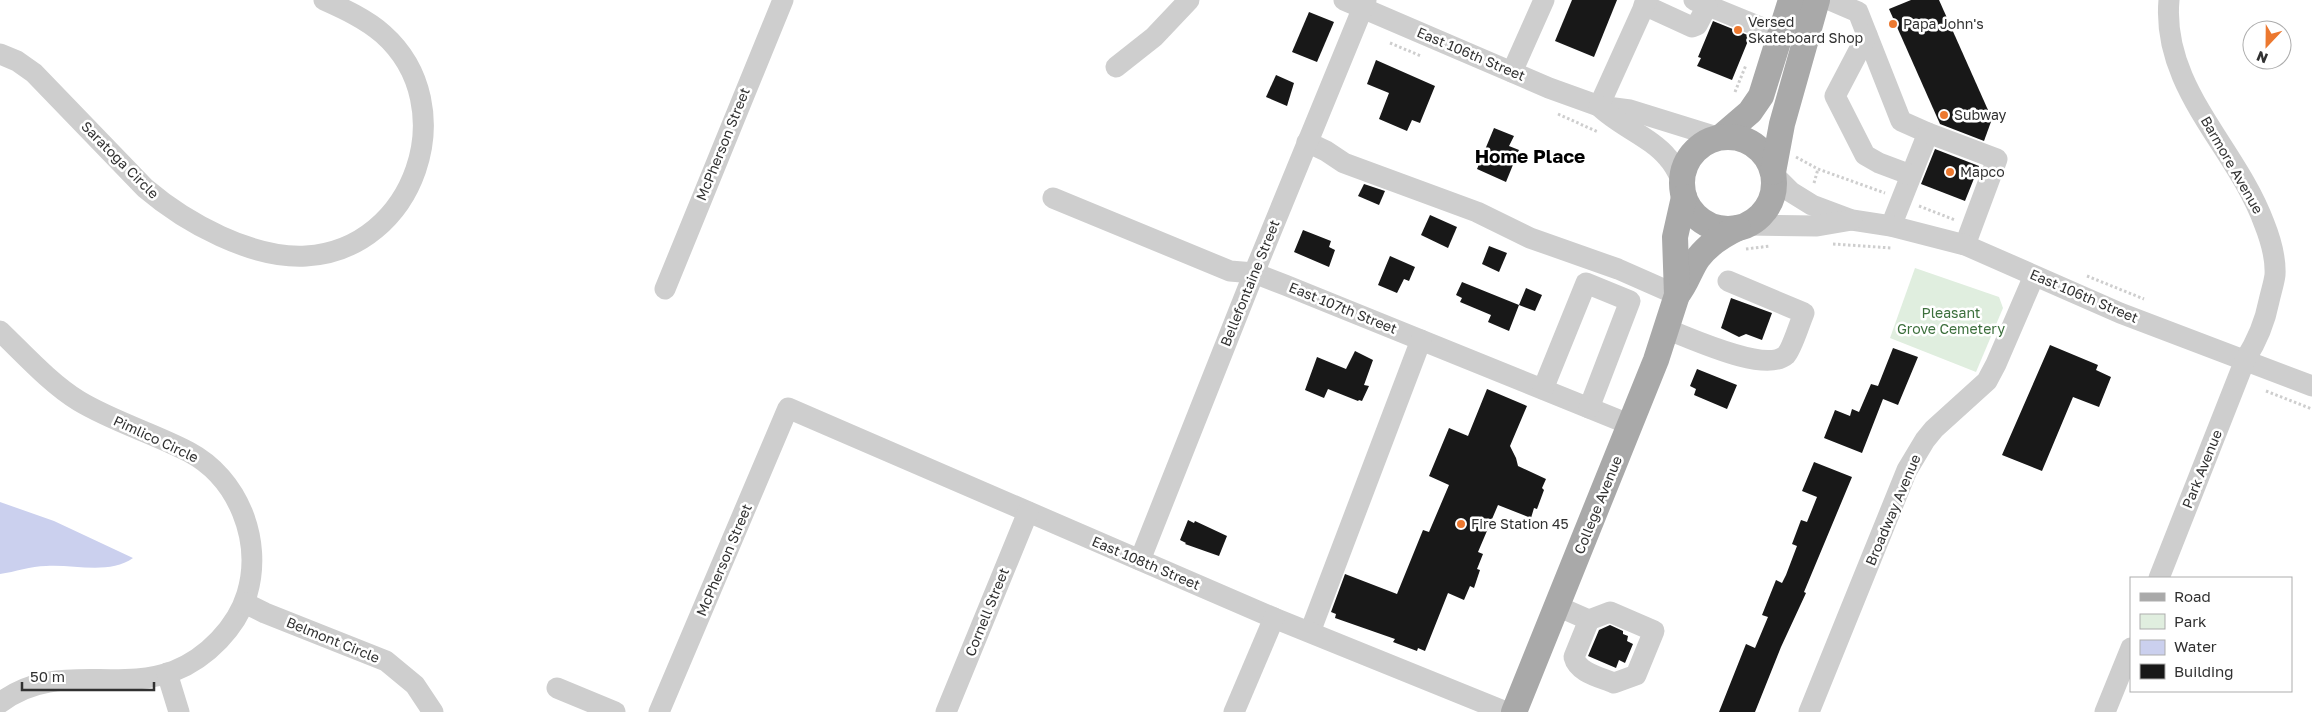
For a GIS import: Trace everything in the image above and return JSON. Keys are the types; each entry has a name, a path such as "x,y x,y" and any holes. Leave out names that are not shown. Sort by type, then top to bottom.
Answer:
{"main road":[{"path":"1792,0 1766,84 1756,106 1719,137 1702,145 1690,157 1683,173 1683,189 1695,214 1705,222 1724,228 1742,226 1758,218 1768,205 1774,191 1773,173 1786,107 1817,0"},
{"path":"1719,137 1737,137 1754,144 1767,158 1773,173"},
{"name":"College Avenue","path":"1677,295 1675,237 1683,189"},
{"name":"College Avenue","path":"1514,712 1631,425 1677,295 1690,276 1698,258 1721,236 1742,226"}],"street":[{"name":"Saratoga Circle","path":"0,54 17,61 34,73 145,188 163,203 198,225 267,253 287,256 325,253 358,242 386,220 414,178 421,154 423,133 422,109 415,79 402,56 383,34 357,16 324,0"},
{"name":"McPherson Street","path":"665,289 783,0"},
{"path":"1116,67 1154,37 1189,0"},
{"path":"1512,72 1544,0"},
{"path":"1830,0 1858,12 1901,121 1997,159 1965,245"},
{"name":"Barmore Avenue","path":"2169,0 2168,26 2180,73 2196,104 2257,203 2270,237 2275,274 2261,330 2245,360"},
{"name":"East 106th Street","path":"1358,3 1512,72 1599,106 1630,110 1719,137"},
{"name":"Bellefontaine Street","path":"1140,560 1307,142 1358,3"},
{"path":"1599,106 1645,3 1692,26 1697,25 1700,3 1780,35"},
{"path":"1867,35 1835,96 1865,155 1879,164 1911,175"},
{"name":"East 106th Street","path":"1599,106 1609,116 1657,147 1668,158 1683,189"},
{"path":"1891,226 1928,133"},
{"path":"1307,142 1326,150 1344,163 1477,212 1530,238 1618,270 1677,295"},
{"name":"East 106th Street","path":"1773,173 1803,200 1852,220 1891,226 1965,245 2120,313 2312,386"},
{"name":"East 107th Street","path":"1053,198 1230,271 1254,273 1631,425"},
{"name":"East 106th Street","path":"1742,226 1817,226 1852,220"},
{"name":"Broadway Avenue","path":"1809,712 1908,470 1924,440 1986,381 1996,364 2034,276"},
{"path":"1666,329 1729,355 1769,360 1778,359 1787,354 1804,313 1728,281"},
{"path":"1543,389 1586,283 1621,297 1630,301 1589,408"},
{"name":"Pimlico Circle","path":"0,331 42,372 78,400 107,416 189,452 223,479 236,498 249,532 252,563 250,585 244,603 233,624 208,650 193,661 167,673 122,679 53,680 29,686 0,703"},
{"path":"1310,632 1421,340"},
{"name":"Park Avenue","path":"2159,577 2245,360"},
{"name":"McPherson Street","path":"660,712 788,408"},
{"name":"East 108th Street","path":"788,408 1274,618 1506,712"},
{"name":"Cornell Street","path":"946,712 1028,512"},
{"name":"Belmont Circle","path":"244,603 386,662 415,685 433,712"},
{"path":"1557,606 1613,622"},
{"path":"1234,712 1274,618"},
{"path":"2105,712 2130,650"},
{"path":"167,673 180,712"},
{"path":"557,688 615,712"}],"path":[{"path":"1388,42 1423,57"},
{"path":"1735,94 1749,58"},
{"path":"1556,113 1606,136"}],"green space":[{"name":"Pleasant Grove Cemetery","path":"1915,268 1999,297 2003,308 1976,372 1890,338"}],"water":[{"path":"0,502 54,521 133,558 113,566 91,568 40,566 0,574"}],"building":[{"path":"1572,0 1617,0 1594,57 1555,41"},
{"path":"1911,0 1939,0 1992,119 1984,141 1940,124 1889,9"},
{"path":"1309,12 1334,22 1317,62 1292,52"},
{"path":"1713,21 1750,36 1732,80 1697,66 1701,58 1698,57"},
{"path":"1376,60 1435,86 1420,123 1412,120 1407,131 1379,119 1389,93 1367,84"},
{"path":"1276,75 1294,83 1287,106 1266,97"},
{"path":"1494,128 1514,136 1509,146 1519,150 1506,182 1477,169"},
{"name":"Mapco","path":"1935,149 1979,166 1965,201 1921,184"},
{"path":"1364,184 1385,191 1379,205 1358,196"},
{"path":"1430,215 1457,227 1448,248 1421,235"},
{"path":"1303,230 1331,241 1329,247 1335,250 1329,267 1294,252"},
{"path":"1489,246 1507,253 1499,272 1482,264"},
{"path":"1390,256 1415,267 1409,281 1404,279 1397,293 1378,285"},
{"path":"1462,282 1519,305 1509,331 1488,322 1491,315 1460,302 1462,298 1456,295"},
{"path":"1526,288 1542,295 1535,311 1519,305"},
{"path":"1731,298 1772,313 1762,340 1746,334 1739,337 1721,328"},
{"path":"2050,345 2098,365 2096,370 2111,377 2099,407 2073,397 2042,471 2002,455"},
{"path":"1893,348 1918,357 1898,405 1883,399 1862,453 1824,438 1835,410 1850,416 1852,409 1859,412 1871,384 1878,386"},
{"path":"1355,351 1373,360 1364,385 1369,386 1362,401 1328,389 1324,398 1305,390 1317,357 1346,369"},
{"path":"1697,369 1737,385 1727,409 1694,395 1696,389 1690,386"},
{"name":"Fire Station 45","path":"1487,389 1527,406 1510,446 1518,466 1546,479 1537,509 1534,508 1531,518 1498,505 1478,552 1483,554 1477,569 1480,570 1474,588 1470,586 1464,600 1448,593 1425,651 1418,648 1417,651 1393,642 1395,639 1335,618 1336,614 1331,612 1345,574 1397,594 1423,530 1429,532 1449,485 1429,476 1449,428 1468,436"},
{"path":"1814,462 1852,477 1804,592 1806,593 1781,647 1755,712 1719,712 1746,644 1755,648 1768,617 1762,615 1776,580 1782,583 1786,575 1797,546 1792,544 1801,520 1807,522 1817,497 1802,491"},
{"path":"1188,520 1194,523 1195,521 1227,536 1219,556 1185,544 1180,540"},
{"path":"1610,625 1623,631 1623,634 1628,636 1627,641 1633,644 1625,663 1619,660 1616,668 1588,656 1599,630"}],"place":[{"name":"Papa John's","path":"1893,24"},
{"name":"Versed Skateboard Shop","path":"1738,30"},
{"name":"Subway","path":"1944,115"},
{"name":"Mapco","path":"1950,172"},
{"name":"Fire Station 45","path":"1461,524"}],"district":[{"name":"Home Place","path":"1530,156"}]}
